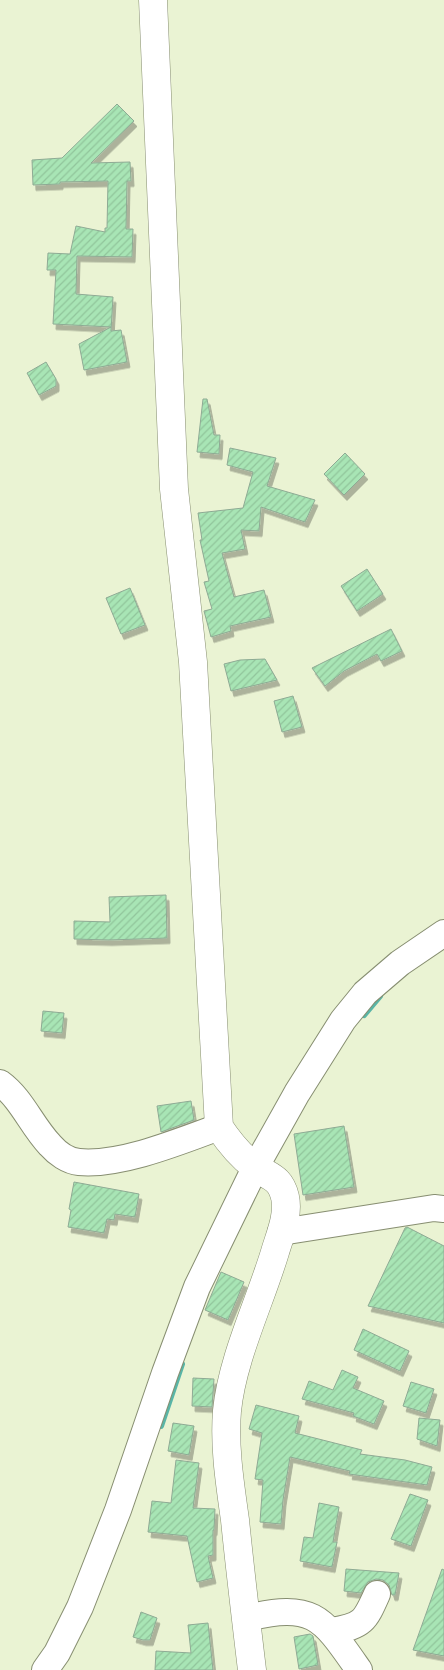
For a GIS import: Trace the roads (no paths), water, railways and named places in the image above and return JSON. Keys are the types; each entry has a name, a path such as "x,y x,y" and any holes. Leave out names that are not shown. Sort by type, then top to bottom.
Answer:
{"main road":[{"path":"153,0 174,489 193,662 219,1127 229,1142 282,1190 286,1202 281,1232 234,1374 227,1410 226,1449 252,1670"}],"street":[{"path":"45,1670 57,1653 80,1607 118,1510 165,1373 197,1288 265,1173 297,1093 343,1020 365,993 400,963 444,933"},
{"path":"0,1083 10,1090 50,1146 65,1157 78,1162 94,1162 133,1156 219,1127"},
{"path":"281,1232 434,1208 444,1209"},
{"path":"332,1631 344,1629 362,1622 377,1594"},
{"path":"246,1618 271,1612 292,1612 317,1618 332,1631 360,1670"}],"waterway":[{"path":"364,1015 380,996"},
{"path":"161,1426 182,1364"}]}
